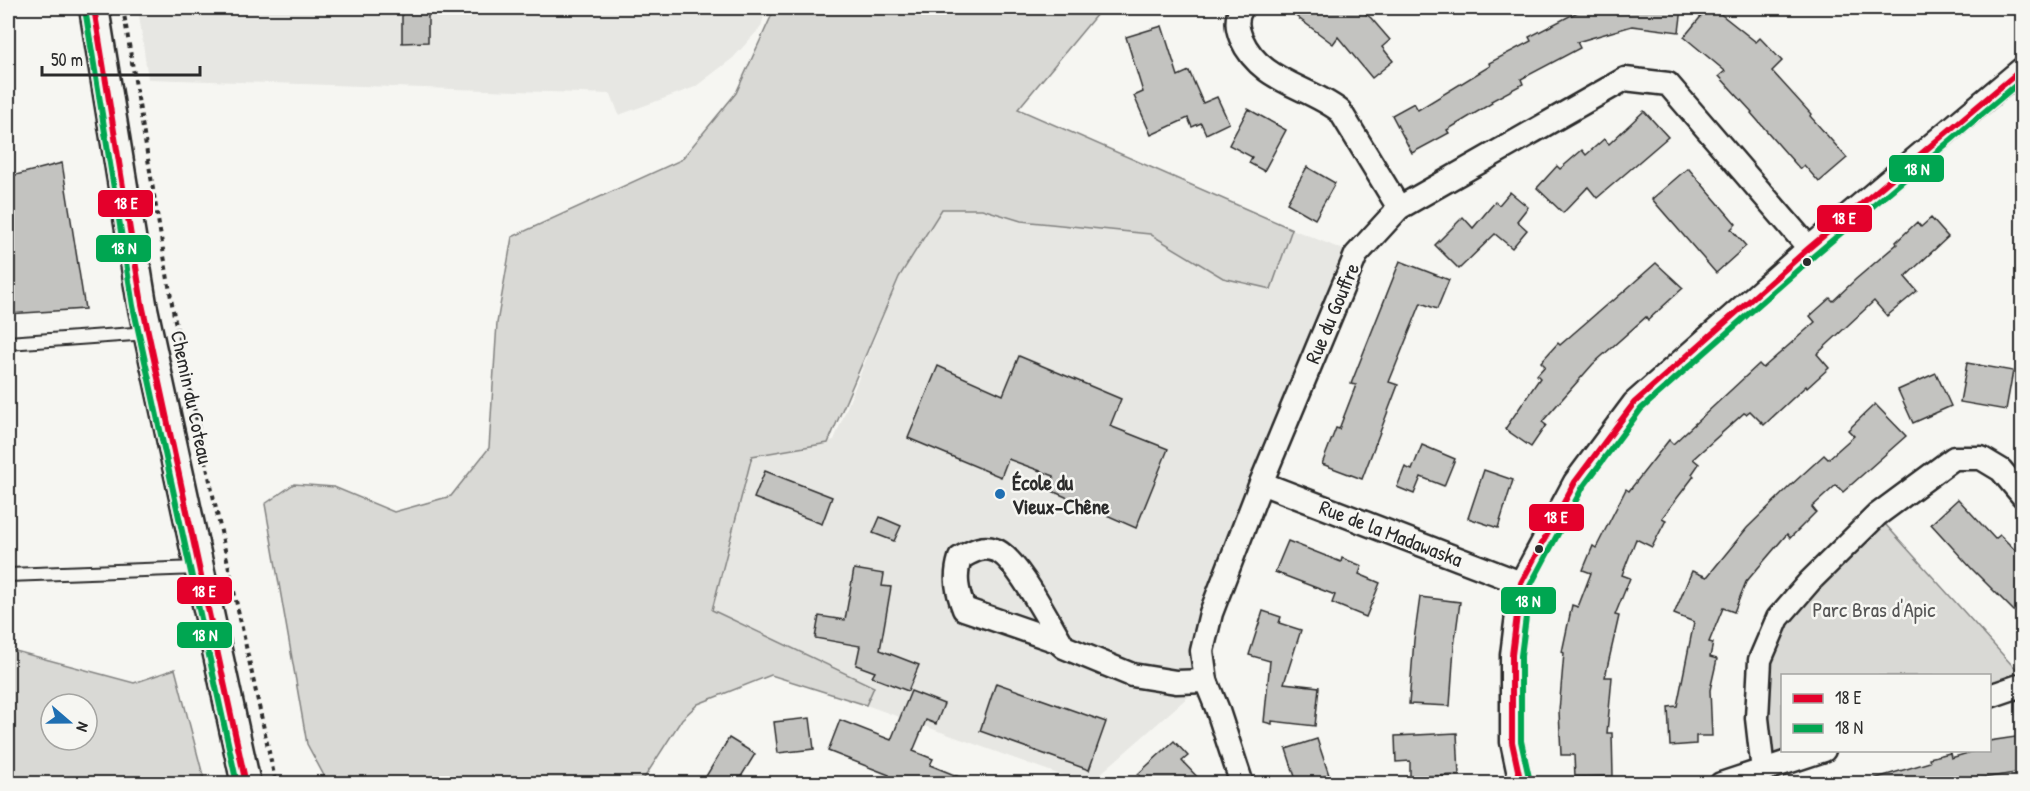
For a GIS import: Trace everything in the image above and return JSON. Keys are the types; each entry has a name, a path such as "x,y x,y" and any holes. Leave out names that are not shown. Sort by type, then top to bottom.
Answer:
{"street":[{"name":"Chemin du Coteau","path":"94,8 124,200 148,333 246,783"},
{"path":"1242,8 1236,26 1251,56 1270,74 1327,101 1340,111 1399,207"},
{"path":"1521,783 1512,742 1512,655 1521,583 1575,482 1634,403 1809,248 2022,69"},
{"name":"Rue du Gouffre","path":"1242,783 1206,681 1202,651 1211,613 1261,483 1356,255 1399,207 1625,80 1668,84 1809,248"},
{"path":"1763,771 1757,718 1760,660 1778,618 1810,580 1878,515 1954,458 1981,458 2001,470 2022,495"},
{"name":"Rue de la Madawaska","path":"1261,483 1521,583"},
{"path":"1065,647 1012,561 996,550 980,548 960,558 956,571 957,591 964,609 1056,641 1065,647 1132,675 1176,682 1206,681"},
{"path":"1991,695 2022,685"},
{"path":"1721,783 1818,752"}],"lane":[{"path":"8,343 148,333"},
{"path":"8,575 198,568"}],"path":[{"name":"Chemin du Coteau","path":"123,8 174,316 276,783"}],"shaded area":[{"path":"138,8 766,8 761,27 733,58 695,87 619,115 611,94 148,79"},
{"name":"École du Vieux-Chêne","path":"942,209 982,209 1021,221 1150,234 1223,278 1271,288 1292,229 1356,255 1211,613 1206,681 1090,783 1083,783 866,705 874,687 712,610 752,455 834,440 899,277"}],"green space":[{"path":"775,8 1102,8 1018,109 1292,229 1271,289 1223,278 1150,234 1021,221 982,209 942,209 899,277 828,443 752,456 712,610 874,687 866,705 771,675 698,704 682,719 641,783 328,783 307,744 265,504 294,484 334,487 394,512 451,496 489,448 497,323 512,237 681,160 736,93"},
{"name":"Parc Bras d'Apic","path":"1877,515 2011,664 2022,673 2022,685 1991,696 1991,674 1781,674 1781,752 1821,752 1763,771 1757,718 1778,618"},
{"path":"8,649 134,683 175,669 205,783 8,783"}],"building":[{"path":"402,8 428,8 428,42 402,43"},
{"path":"1285,8 1358,8 1371,18 1390,40 1382,47 1393,61 1372,78 1338,37 1333,44"},
{"path":"1585,8 1682,8 1679,32 1632,26 1577,42 1580,48 1521,79 1523,84 1491,101 1492,103 1447,130 1449,133 1412,153 1392,115 1414,103 1418,110 1490,66 1489,63 1531,41 1529,37"},
{"path":"1708,8 1713,8 1756,42 1760,38 1782,61 1772,71 1847,158 1819,182 1804,165 1800,169 1719,76 1725,71 1684,37"},
{"path":"1162,26 1178,76 1189,71 1203,103 1217,97 1229,123 1206,134 1201,123 1192,127 1188,118 1151,135 1134,96 1143,92 1126,37"},
{"path":"1248,109 1286,130 1264,171 1249,163 1252,157 1229,145"},
{"path":"1644,111 1668,137 1597,198 1588,187 1563,213 1537,188 1557,166 1560,169 1582,150 1586,155 1604,139 1609,144"},
{"path":"62,163 85,309 8,314 8,177"},
{"path":"1307,167 1335,183 1315,219 1287,203"},
{"path":"1688,168 1736,224 1731,229 1746,246 1716,273 1652,199"},
{"path":"1510,192 1528,207 1517,221 1527,230 1512,248 1495,234 1459,269 1435,245 1463,217 1473,228 1495,202 1499,205"},
{"path":"1931,218 1948,237 1905,277 1917,291 1887,316 1874,301 1817,354 1829,368 1764,425 1750,411 1744,413 1693,459 1699,464 1692,474 1694,476 1662,518 1666,520 1652,547 1636,539 1622,575 1630,578 1615,615 1619,616 1605,677 1612,677 1607,733 1612,733 1613,776 1575,777 1574,755 1561,755 1559,711 1564,653 1562,652 1572,605 1578,607 1591,573 1583,570 1593,546 1596,548 1626,489 1629,491 1669,440 1673,444 1759,364 1763,368 1815,322 1810,316 1830,298 1833,301 1897,244 1896,242 1917,222 1921,227"},
{"path":"1400,261 1449,280 1437,309 1421,303 1389,382 1398,385 1362,479 1322,464 1356,385 1351,384"},
{"path":"1656,263 1683,288 1648,320 1646,317 1593,364 1542,422 1546,425 1531,447 1505,429 1540,378 1537,375 1545,366 1541,362 1558,343 1560,345"},
{"path":"1019,356 1121,399 1110,426 1168,449 1136,528 1050,490 1054,476 1008,459 1001,477 908,438 938,366 1003,395"},
{"path":"1967,363 2013,371 2006,410 1960,402"},
{"path":"1936,373 1951,406 1913,423 1898,390"},
{"path":"1875,404 1906,436 1843,492 1836,485 1812,507 1816,512 1790,538 1787,534 1746,582 1734,612 1723,608 1709,642 1713,643 1710,657 1717,659 1710,690 1712,736 1696,736 1696,744 1670,746 1668,707 1677,706 1694,622 1674,614 1692,571 1707,577 1747,528 1790,486 1824,455 1828,459 1854,436 1848,430"},
{"path":"1422,445 1455,459 1444,486 1421,477 1414,494 1397,487 1405,467 1412,470"},
{"path":"1484,470 1513,480 1498,528 1468,518"},
{"path":"765,471 832,497 822,524 754,498"},
{"path":"1958,499 1995,539 2000,535 2022,557 2022,619 1931,524"},
{"path":"880,517 901,526 894,541 873,533"},
{"path":"1288,541 1341,562 1342,558 1362,566 1359,574 1380,583 1366,617 1332,603 1335,595 1275,572"},
{"path":"854,569 884,574 882,586 891,587 880,650 919,665 908,691 872,677 875,672 856,665 860,646 815,638 819,616 845,620"},
{"path":"1420,597 1460,602 1450,706 1409,704"},
{"path":"1263,611 1281,617 1279,623 1301,630 1284,683 1319,687 1315,726 1264,722 1270,661 1249,655"},
{"path":"996,683 1106,722 1089,770 980,731"},
{"path":"911,691 944,704 936,724 926,720 913,751 933,759 930,765 974,783 885,783 889,775 828,751 840,720 891,740"},
{"path":"810,718 814,749 778,753 774,722"},
{"path":"1457,733 1459,775 1410,777 1410,761 1396,762 1395,736"},
{"path":"2022,736 2022,772 1982,778 1983,783 1873,783 1873,779 1930,762 1929,758 1950,753 1951,758 1971,752 1991,752 1991,741"},
{"path":"729,738 755,754 737,783 702,783"},
{"path":"1317,739 1329,775 1297,783 1286,749"},
{"path":"1174,741 1188,756 1182,761 1203,783 1147,783 1138,774"}],"transit line":[{"path":"94,8 142,304 246,784"},
{"path":"85,9 133,306 237,784"},
{"path":"1521,784 1512,742 1512,655 1521,583 1575,482 1634,403 1809,248 2022,69"},
{"path":"1530,782 1521,741 1521,656 1530,586 1583,487 1641,409 1815,255 2022,80"}],"place":[{"name":"École du Vieux-Chêne","path":"1000,494"}]}
